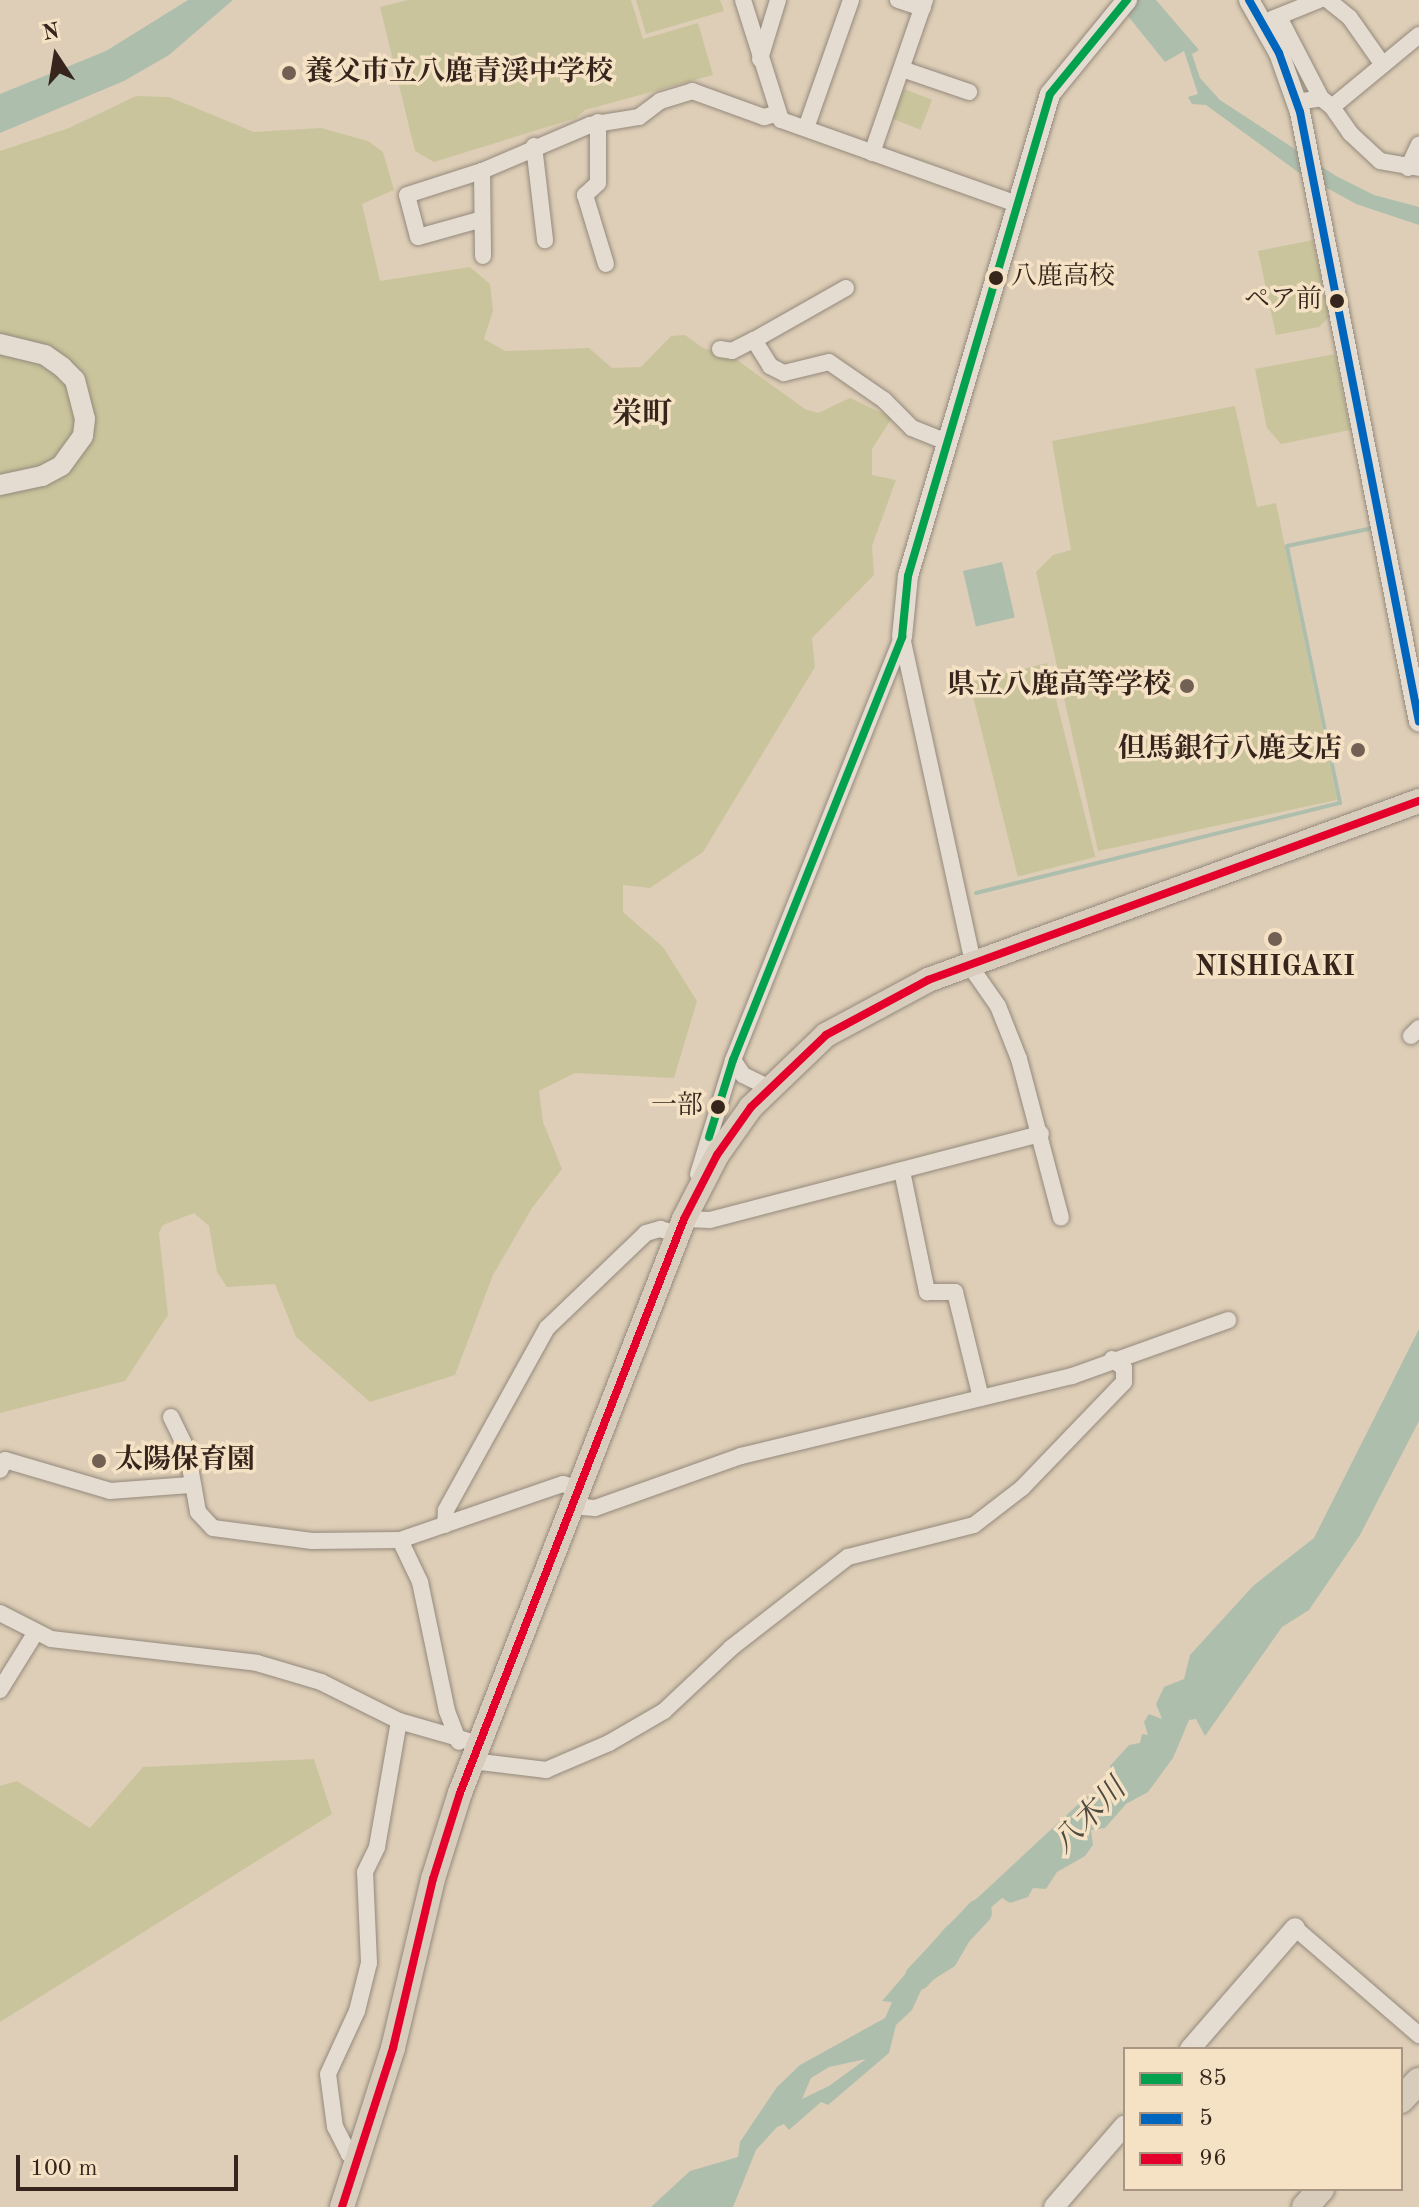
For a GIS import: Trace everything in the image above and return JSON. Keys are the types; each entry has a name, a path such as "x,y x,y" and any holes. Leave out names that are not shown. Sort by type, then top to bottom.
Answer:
{"highway":[{"path":"1403,2098 1419,2081"},
{"path":"1305,2207 1319,2191"}],"main road":[{"path":"342,2207 360,2158 470,1749 681,1226 717,1155 768,1087 826,1035 871,1007 973,964 1419,801"}],"street":[{"path":"743,0 775,114"},
{"path":"760,59 778,0"},
{"path":"806,128 851,0"},
{"path":"872,153 924,4 898,0"},
{"path":"681,1226 733,1060 902,637 908,576 1050,94 1106,20 1127,0"},
{"path":"1249,0 1268,20 1298,107 1322,211 1419,722"},
{"path":"1268,20 1319,0"},
{"path":"1328,0 1350,18 1383,65"},
{"path":"1268,20 1282,23 1326,102 1350,133 1380,161 1414,168 1419,144"},
{"path":"1298,107 1326,102 1383,65 1419,35"},
{"path":"902,69 969,92"},
{"path":"479,220 418,237 407,195 482,171 534,146 598,122 639,117 660,101 692,91 764,117 775,114 872,153 1017,204"},
{"path":"598,122 598,183 585,195 606,264"},
{"path":"534,146 545,240"},
{"path":"482,171 479,220 483,256"},
{"path":"720,349 732,351 846,288"},
{"path":"754,340 775,372 829,362 893,408 912,428 947,442"},
{"path":"0,344 45,355 62,367 75,380 85,419 83,436 61,466 42,476 0,485"},
{"path":"902,637 973,964 1003,1019 1041,1134 1061,1218"},
{"path":"733,1060 743,1075 768,1087"},
{"path":"445,1525 446,1510 547,1328 646,1233 710,1220 1041,1134"},
{"path":"902,1171 927,1292 955,1292 981,1398"},
{"path":"171,1417 187,1450 190,1485 198,1512 213,1528 312,1541 400,1540 563,1484 576,1488 582,1507 595,1508 741,1456 1072,1376 1112,1359 1228,1320"},
{"path":"0,1613 36,1632 103,1648 257,1663 321,1682 399,1721 470,1749 546,1770 609,1743 664,1711 731,1648 848,1557 974,1525 1022,1488 1124,1382 1124,1368 1112,1359"},
{"path":"0,1470 5,1460 110,1491 190,1485"},
{"path":"400,1540 420,1582 447,1711 470,1749"},
{"path":"0,1690 36,1632"},
{"path":"360,2158 349,2154 335,2127 328,2074 357,2011 369,1963 365,1872 377,1847 399,1721"},
{"path":"1192,2047 1295,1928 1419,2035"},
{"path":"1054,2207 1123,2127"}],"shaded area":[{"path":"408,0 631,0 643,39 698,23 713,75 585,110 576,118 434,162 415,151 380,7"},
{"path":"636,0 720,0 724,11 646,34"},
{"path":"904,89 932,100 921,130 893,119"},
{"path":"136,96 169,97 254,132 321,128 368,141 383,152 394,190 362,204 380,281 470,267 490,284 493,311 484,339 505,351 589,348 612,368 641,367 671,336 685,335 703,348 733,357 805,409 818,413 850,398 892,418 872,449 872,475 896,480 872,546 874,575 812,638 815,667 703,852 650,888 623,885 623,912 663,947 697,1001 674,1078 575,1073 539,1091 543,1122 562,1169 532,1208 493,1275 455,1375 370,1402 296,1337 275,1284 227,1287 217,1272 209,1226 194,1213 163,1225 159,1233 168,1315 125,1381 0,1413 0,151 69,128"},
{"path":"1313,240 1329,317 1319,327 1276,335 1258,251"},
{"path":"1335,354 1350,430 1281,444 1267,428 1255,369"},
{"name":"県立八鹿高等学校","path":"1235,406 1257,507 1276,503 1337,800 1098,851 1036,572 1053,555 1071,550 1052,441"},
{"path":"1047,663 1095,857 1018,876 969,682"},
{"path":"314,1759 332,1814 0,2022 0,1786 17,1781 90,1828 143,1767"}],"water":[{"path":"188,0 233,0 169,55 124,81 0,133 0,94 106,51"},
{"path":"1115,0 1156,0 1199,50 1192,54 1200,78 1220,100 1336,176 1374,195 1419,207 1419,225 1356,204 1298,172 1206,105 1192,104 1188,97 1198,94 1184,51 1165,62"},
{"path":"1002,562 1015,618 976,627 963,571"},
{"path":"1419,1329 1419,1421 1360,1535 1309,1610 1282,1627 1205,1736 1196,1719 1189,1720 1173,1758 1148,1792 1126,1804 1105,1828 1091,1830 1093,1845 1085,1856 1057,1872 1046,1889 1033,1888 1028,1897 1010,1903 1002,1898 987,1911 955,1966 923,1986 912,2010 896,2025 889,2053 828,2105 821,2102 789,2130 784,2124 777,2127 756,2150 733,2207 651,2207 690,2171 738,2157 740,2142 777,2087 800,2065 885,2018 892,2002 882,2001 945,1928 1086,1797 1100,1791 1101,1781 1111,1779 1110,1766 1129,1745 1140,1743 1142,1734 1148,1735 1144,1722 1149,1714 1162,1719 1156,1704 1164,1687 1184,1679 1190,1655 1253,1586 1314,1538","holes":["866,2059 829,2086 802,2099 811,2078 829,2067"]}],"waterway":[{"path":"976,893 1340,803 1287,546 1373,528"},
{"name":"八木川","path":"918,1977 979,1912"}],"transit line":[{"name":"85","path":"709,1137 733,1060 902,637 908,576 1050,94 1127,0"},
{"name":"5","path":"1249,0 1279,53 1300,112 1419,722"},
{"name":"96","path":"342,2207 393,2048 433,1879 460,1793 684,1219 717,1155 751,1107 826,1035 928,980 1419,801"}],"place":[{"name":"養父市立八鹿青渓中学校","path":"289,73"},
{"name":"八鹿高校","path":"996,278"},
{"name":"ペア前","path":"1337,301"},
{"name":"県立八鹿高等学校","path":"1187,686"},
{"name":"但馬銀行八鹿支店","path":"1358,750"},
{"name":"NISHIGAKI","path":"1275,939"},
{"name":"一部","path":"718,1107"},
{"name":"太陽保育園","path":"99,1461"}],"district":[{"name":"栄町","path":"642,415"}]}
